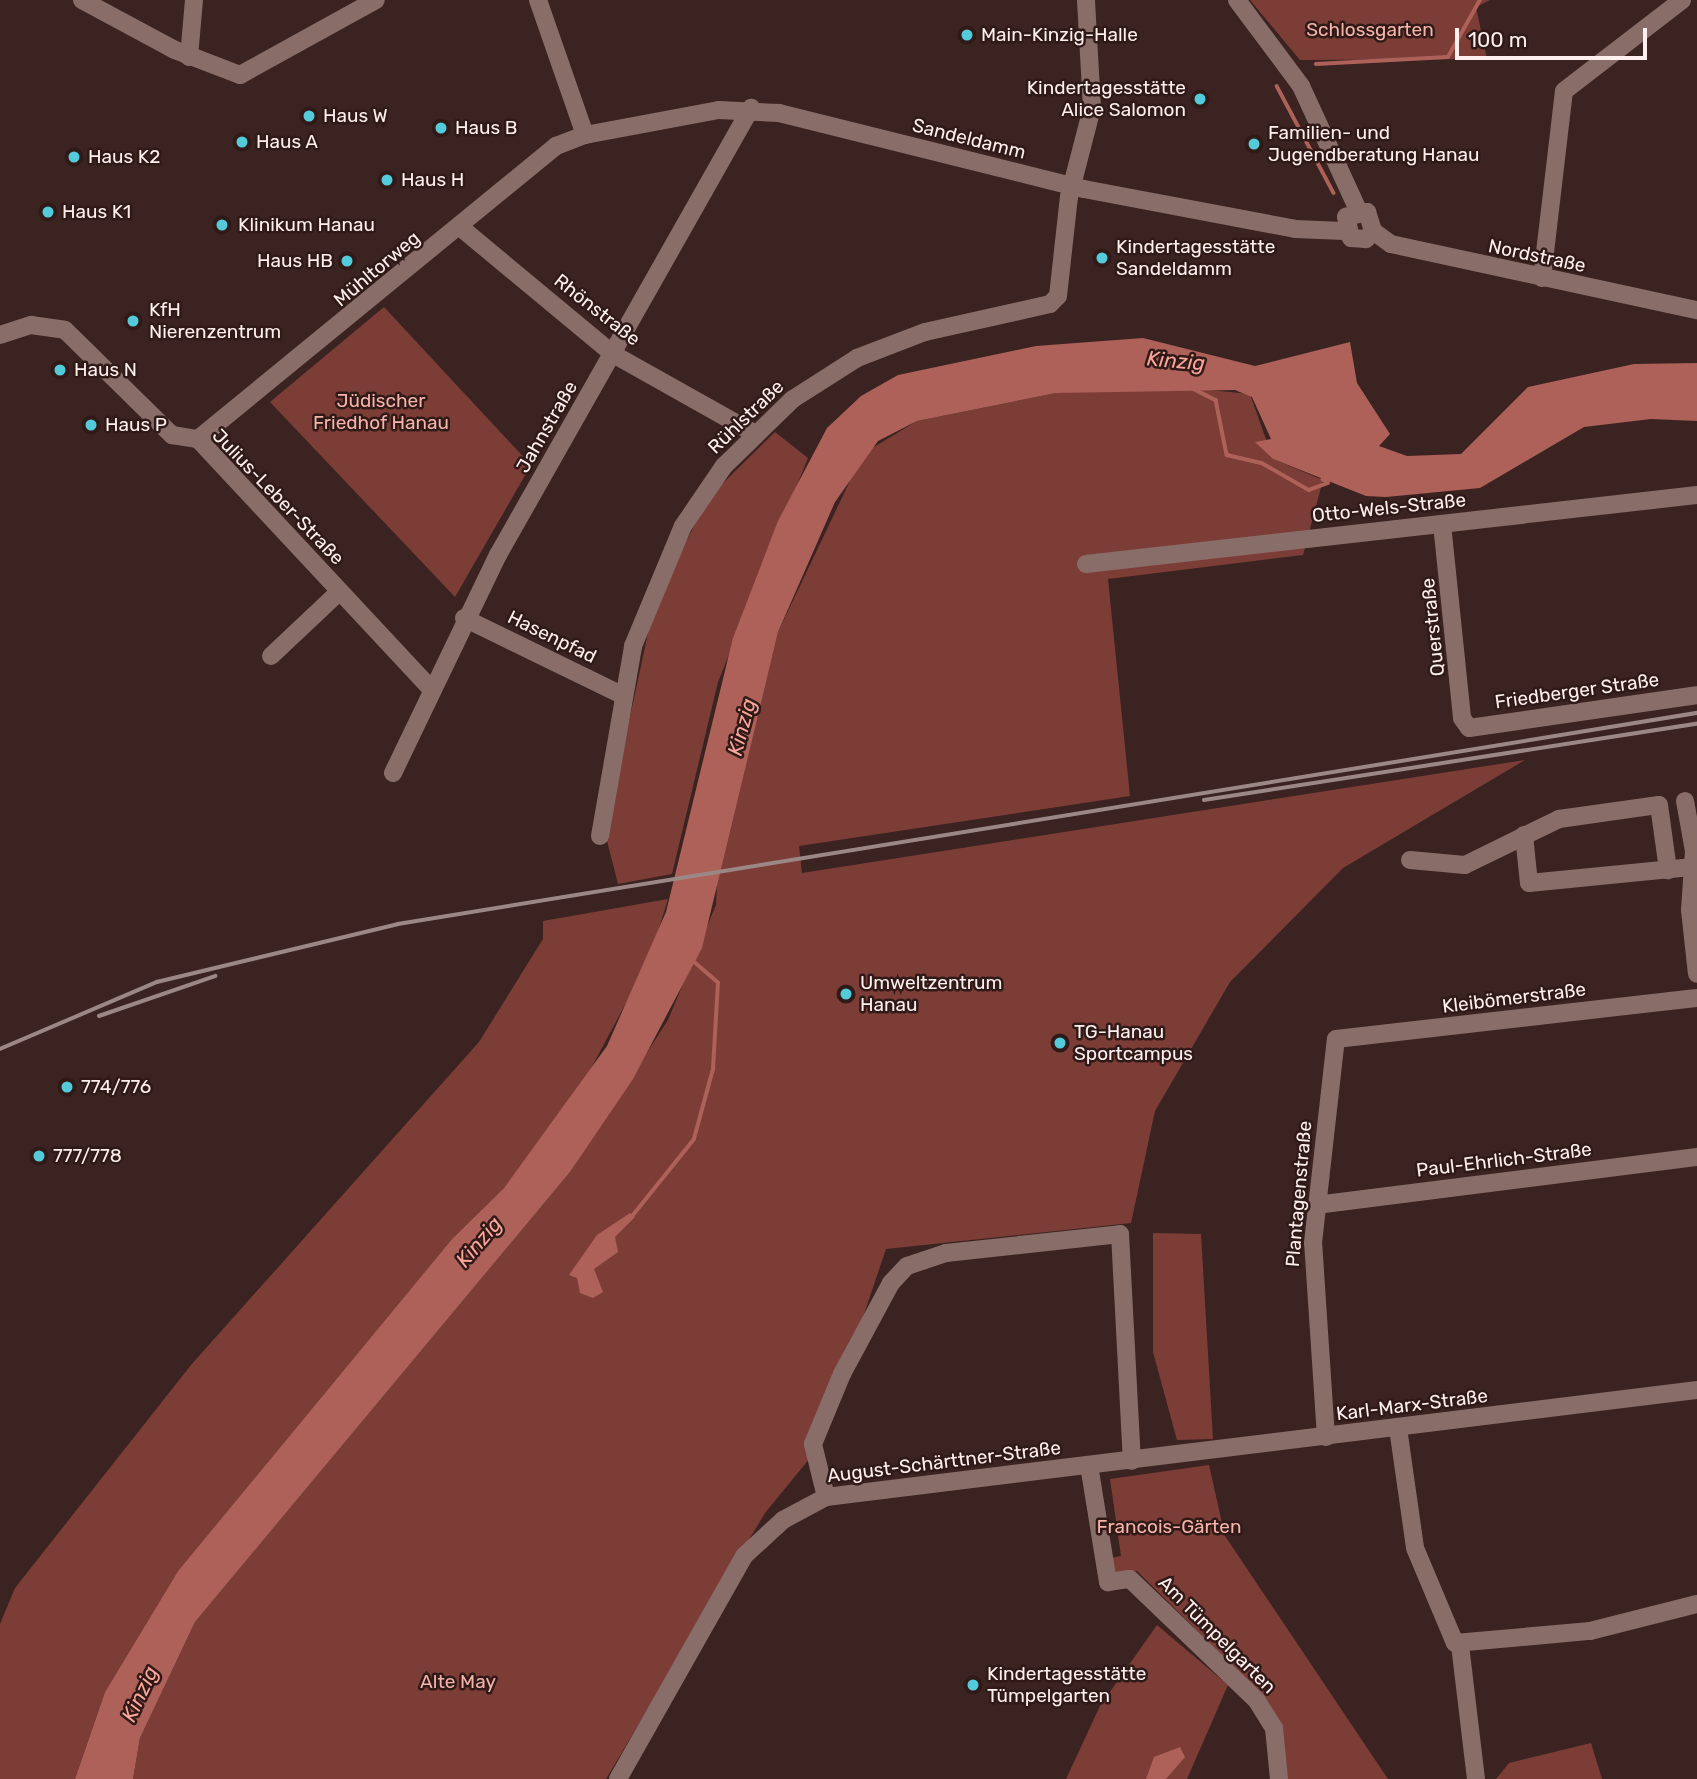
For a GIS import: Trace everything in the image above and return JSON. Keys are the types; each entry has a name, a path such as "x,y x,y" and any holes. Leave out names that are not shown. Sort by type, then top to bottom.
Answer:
{"street":[{"path":"82,0 189,57 248,74 356,5 376,0"},
{"path":"189,57 194,0"},
{"path":"538,0 585,135"},
{"path":"1071,186 1091,108 1086,0"},
{"name":"Nordstraße","path":"1237,0 1295,76 1358,210 1371,215 1373,231 1391,244 1697,310"},
{"path":"1542,278 1564,91 1682,0"},
{"name":"Sandeldamm","path":"585,135 751,108 1071,186 1295,229 1345,230"},
{"name":"Jahnstraße","path":"393,773 464,618 751,108"},
{"name":"Mühltorweg","path":"198,439 552,149 585,135"},
{"name":"Rühlstraße","path":"600,836 620,694 650,600 683,526 707,487 754,433 807,388 870,352 925,332 1054,301 1071,186"},
{"path":"1345,230 1346,217 1358,210"},
{"name":"Rhönstraße","path":"460,227 613,354 754,433"},
{"name":"Nordstraße","path":"1345,230 1361,240 1373,231"},
{"name":"Julius-Leber-Straße","path":"5,333 40,325 65,330 172,435 198,439 431,689"},
{"name":"Otto-Wels-Straße","path":"1086,564 1697,495"},
{"name":"Querstraße","path":"1442,524 1465,724"},
{"path":"271,656 339,592"},
{"name":"Hasenpfad","path":"464,618 620,694"},
{"name":"Friedberger Straße","path":"1465,724 1697,695"},
{"path":"1685,801 1693,867 1697,974"},
{"path":"1410,860 1465,865 1559,819 1659,805 1668,870"},
{"path":"1524,835 1529,883 1693,867"},
{"name":"Kleibömerstraße","path":"1336,1040 1697,998"},
{"name":"Plantagenstraße","path":"1326,1437 1313,1281 1315,1205 1336,1040"},
{"name":"Paul-Ehrlich-Straße","path":"1315,1205 1697,1157"},
{"path":"826,1497 813,1457 816,1435 879,1300 907,1266 946,1253 1120,1234 1132,1461"},
{"name":"Karl-Marx-Straße","path":"1132,1461 1697,1390"},
{"path":"1398,1428 1419,1562 1446,1631 1460,1645 1476,1779"},
{"name":"August-Schärttner-Straße","path":"622,1778 744,1556 783,1520 826,1497 1132,1461"},
{"name":"Am Tümpelgarten","path":"1090,1465 1108,1582 1130,1579 1257,1701 1274,1728 1279,1779"},
{"path":"1460,1645 1598,1629 1697,1604"}],"green space":[{"name":"Schlossgarten","path":"1250,0 1490,0 1476,7 1487,59 1300,60"},
{"name":"Jüdischer Friedhof Hanau","path":"384,307 531,465 455,597 270,402"},
{"name":"Alte May","path":"1169,386 1250,394 1273,459 1323,480 1303,555 1108,579 1130,796 799,846 802,873 1525,760 1343,868 1230,982 1155,1111 1131,1223 886,1249 819,1447 765,1513 606,1779 133,1779 140,1738 195,1622 570,1172 668,1020 716,905 718,866 778,632 858,464 869,450 917,421 1056,393"},
{"path":"775,432 808,458 718,682 672,874 618,884 605,833 653,610 707,499"},
{"path":"668,899 650,958 580,1089 504,1188 452,1239 178,1571 105,1692 75,1779 0,1779 0,1624 15,1588 191,1365 479,1042 543,939 543,921"},
{"path":"1153,1233 1201,1234 1213,1439 1177,1440 1153,1352"},
{"name":"Francois-Gärten","path":"1209,1465 1225,1536 1388,1779 1285,1779 1282,1734 1250,1683 1137,1571 1113,1574 1111,1558 1121,1556 1110,1479"},
{"path":"1157,1625 1228,1685 1187,1779 1066,1779 1100,1706"},
{"path":"1591,1743 1602,1779 1496,1779 1509,1763"}],"water":[{"name":"Kinzig","path":"1143,338 1255,366 1350,342 1357,383 1390,434 1379,446 1407,456 1461,454 1528,387 1634,364 1697,363 1697,421 1651,419 1584,427 1480,488 1386,497 1366,496 1273,459 1255,442 1271,439 1252,397 1235,390 1056,393 917,421 878,441 835,502 778,632 702,948 633,1079 570,1172 195,1622 140,1738 133,1779 75,1779 105,1692 178,1571 452,1239 504,1188 607,1046 666,912 733,638 778,521 827,428 861,396 898,375 1036,346"},
{"path":"630,1213 635,1217 615,1237 618,1252 594,1269 603,1292 593,1298 580,1293 577,1278 569,1275 597,1235"},
{"path":"1180,1747 1185,1757 1166,1779 1146,1779 1154,1757"}],"waterway":[{"path":"1316,64 1448,57 1480,0"},
{"path":"1277,86 1334,193"},
{"path":"1190,387 1216,400 1227,455 1262,463 1309,490 1328,483 1323,480"},
{"path":"633,1215 694,1139 713,1069 718,983 694,962"}],"railway":[{"path":"0,1049 157,982 398,924 1697,713"},
{"path":"1204,800 1697,724"},
{"path":"99,1016 215,976"}],"place":[{"name":"Main-Kinzig-Halle","path":"967,35"},
{"name":"Kindertagesstätte Alice Salomon","path":"1200,99"},
{"name":"Haus W","path":"309,116"},
{"name":"Haus B","path":"441,128"},
{"name":"Haus A","path":"242,142"},
{"name":"Familien- und Jugendberatung Hanau","path":"1254,144"},
{"name":"Haus K2","path":"74,157"},
{"name":"Haus H","path":"387,180"},
{"name":"Haus K1","path":"48,212"},
{"name":"Klinikum Hanau","path":"222,225"},
{"name":"Kindertagesstätte Sandeldamm","path":"1102,258"},
{"name":"Haus HB","path":"347,261"},
{"name":"KfH Nierenzentrum","path":"133,321"},
{"name":"Haus N","path":"60,370"},
{"name":"Haus P","path":"91,425"},
{"name":"Umweltzentrum Hanau","path":"846,994"},
{"name":"TG-Hanau Sportcampus","path":"1060,1043"},
{"name":"774/776","path":"67,1087"},
{"name":"777/778","path":"39,1156"},
{"name":"Kindertagesstätte Tümpelgarten","path":"973,1685"}]}
